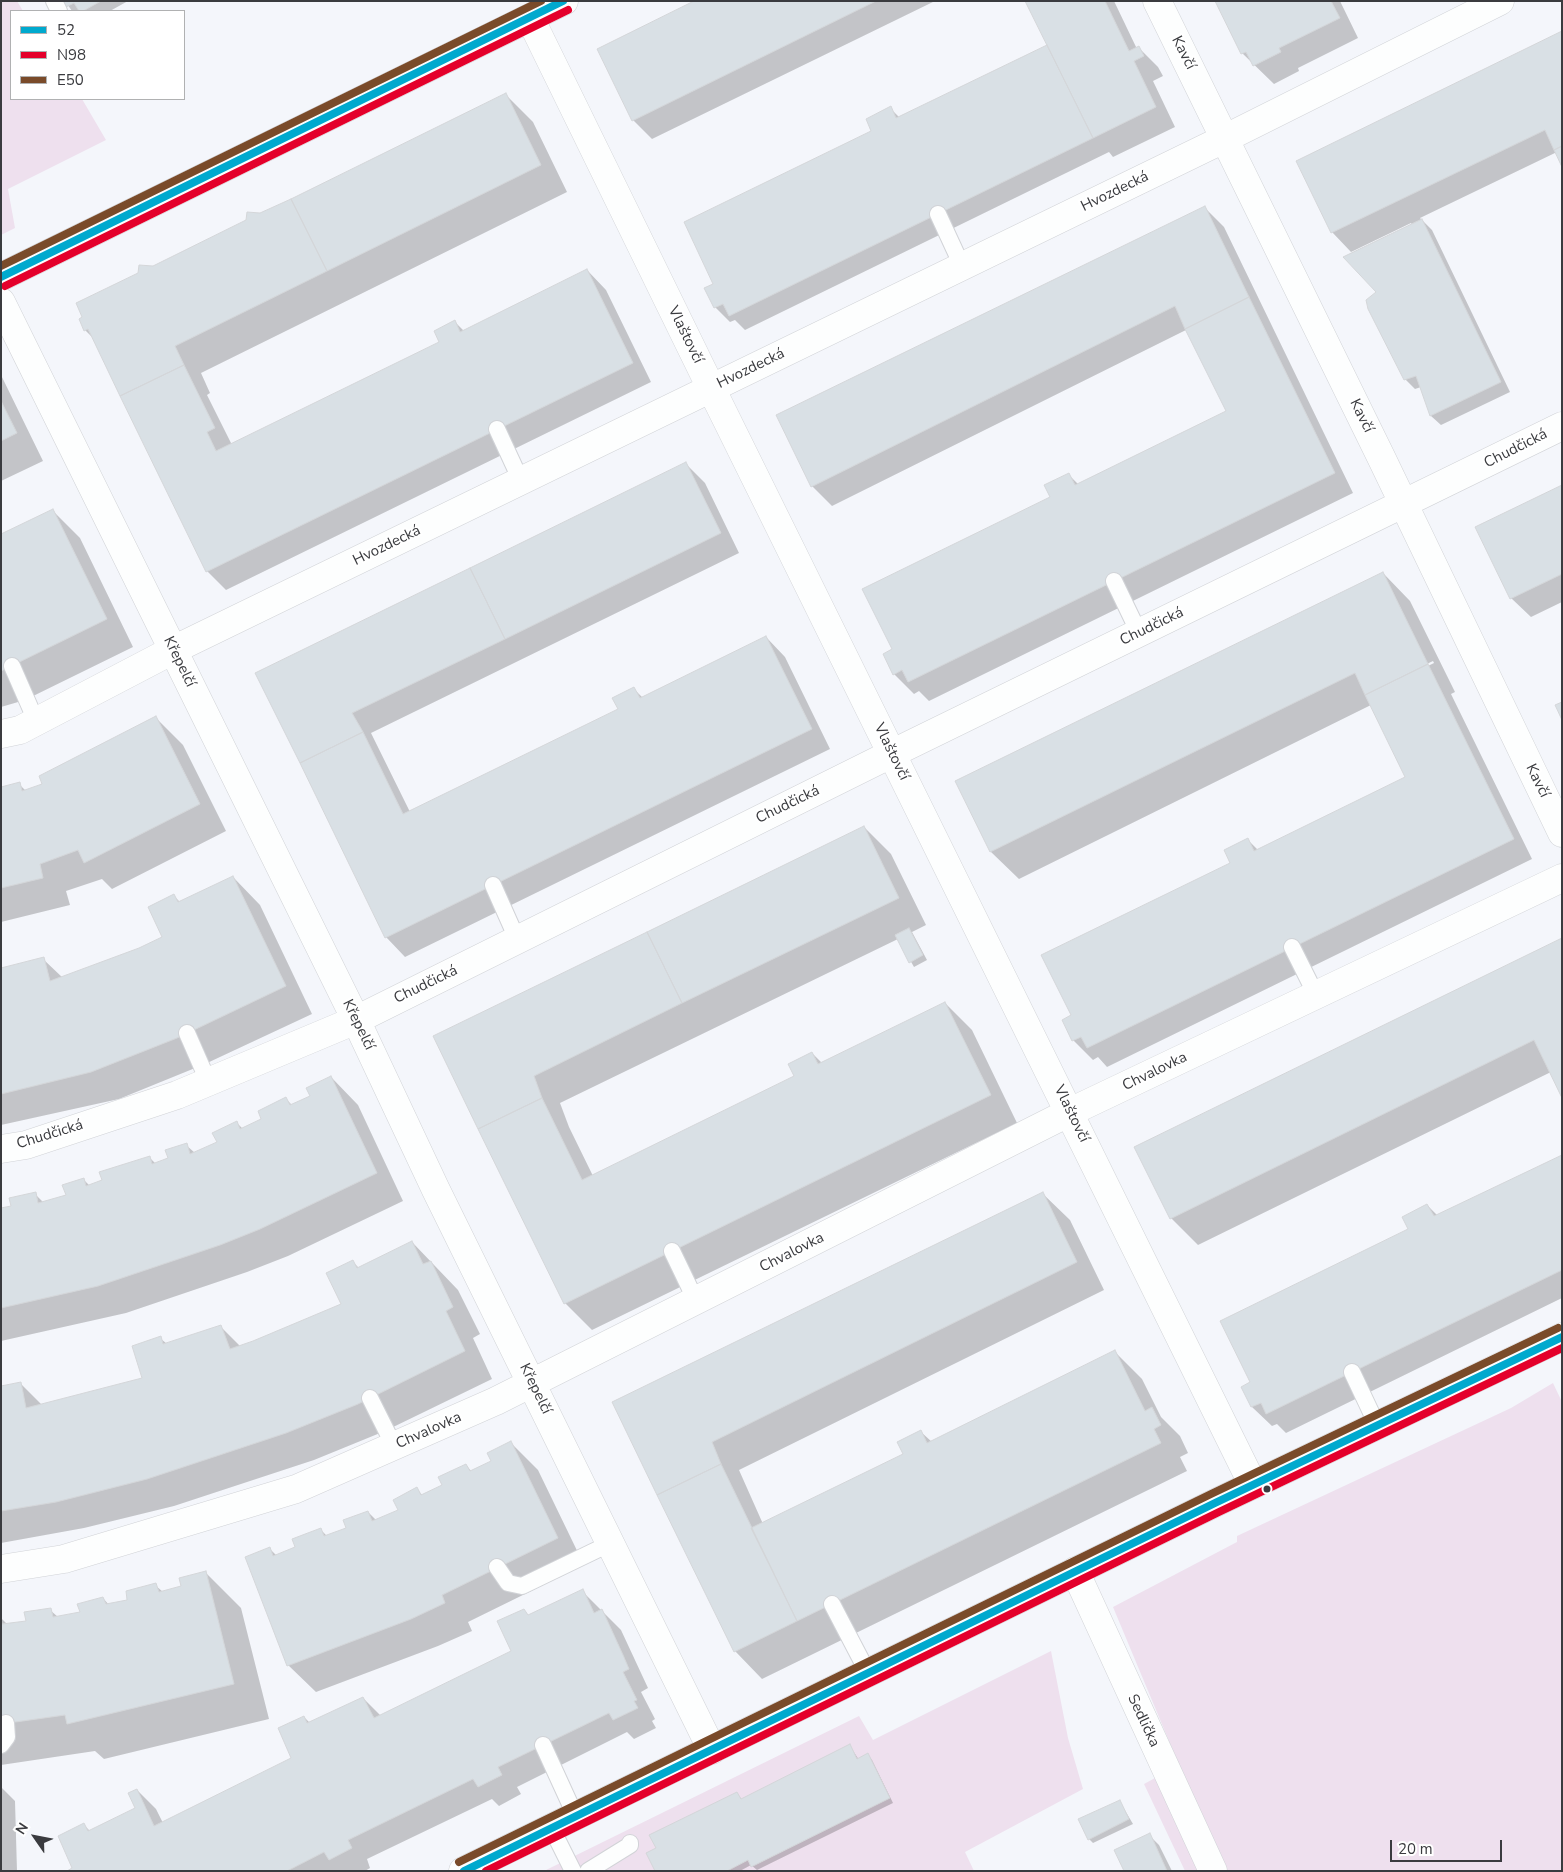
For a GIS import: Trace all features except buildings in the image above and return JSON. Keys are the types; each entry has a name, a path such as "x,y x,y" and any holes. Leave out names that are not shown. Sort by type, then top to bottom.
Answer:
{"street":[{"path":"1,277 564,1"},
{"name":"Kavčí","path":"1157,1 1226,138 1562,833"},
{"name":"Hvozdecká","path":"1,734 20,730 173,650 1226,138 1500,1"},
{"name":"Vlaštovčí","path":"530,18 891,754 1070,1112 1253,1485"},
{"name":"Křepelčí","path":"1,302 356,1020 436,1190 712,1750"},
{"name":"Chudčická","path":"1,1150 26,1145 177,1095 356,1020 891,754 1404,505 1562,426"},
{"name":"Chvalovka","path":"1,1569 64,1559 296,1489 394,1446 533,1384 1070,1112 1562,878"},
{"path":"463,1871 1253,1485 1562,1337"},
{"name":"Sedlička","path":"1075,1572 1213,1871"}],"lane":[{"path":"938,214 962,266"},
{"path":"497,429 521,481"},
{"path":"1114,581 1139,634"},
{"path":"12,666 36,721"},
{"path":"493,885 517,939"},
{"path":"1292,948 1316,995"},
{"path":"187,1033 208,1081"},
{"path":"672,1251 696,1302"},
{"path":"1352,1372 1377,1426"},
{"path":"370,1398 394,1446"},
{"path":"497,1567 508,1583 522,1586 611,1542"},
{"path":"832,1604 868,1673"},
{"path":"1,1745 7,1737 6,1723"},
{"path":"543,1745 575,1815"},
{"path":"551,1827 573,1871"},
{"path":"588,1871 630,1845 630,1843"}],"shaded area":[{"path":"1,1 17,1 22,10 10,10 10,100 83,100 106,140 8,189 15,228 1,235"},
{"path":"1553,1383 1562,1402 1562,1871 1185,1871 1144,1784 1179,1765 1113,1607 1237,1542 1237,1536 1511,1408"},
{"path":"1051,1651 1068,1738 1083,1789 965,1852 974,1871 544,1871 859,1716 873,1740"}],"transit line":[{"name":"E50","path":"1,266 541,1"},
{"name":"52","path":"1,277 563,1"},
{"name":"N98","path":"5,286 568,10"},
{"name":"E50","path":"459,1862 1211,1494 1558,1328"},
{"name":"52","path":"464,1871 1215,1503 1562,1337"},
{"name":"N98","path":"486,1871 1219,1512 1562,1348"}]}
